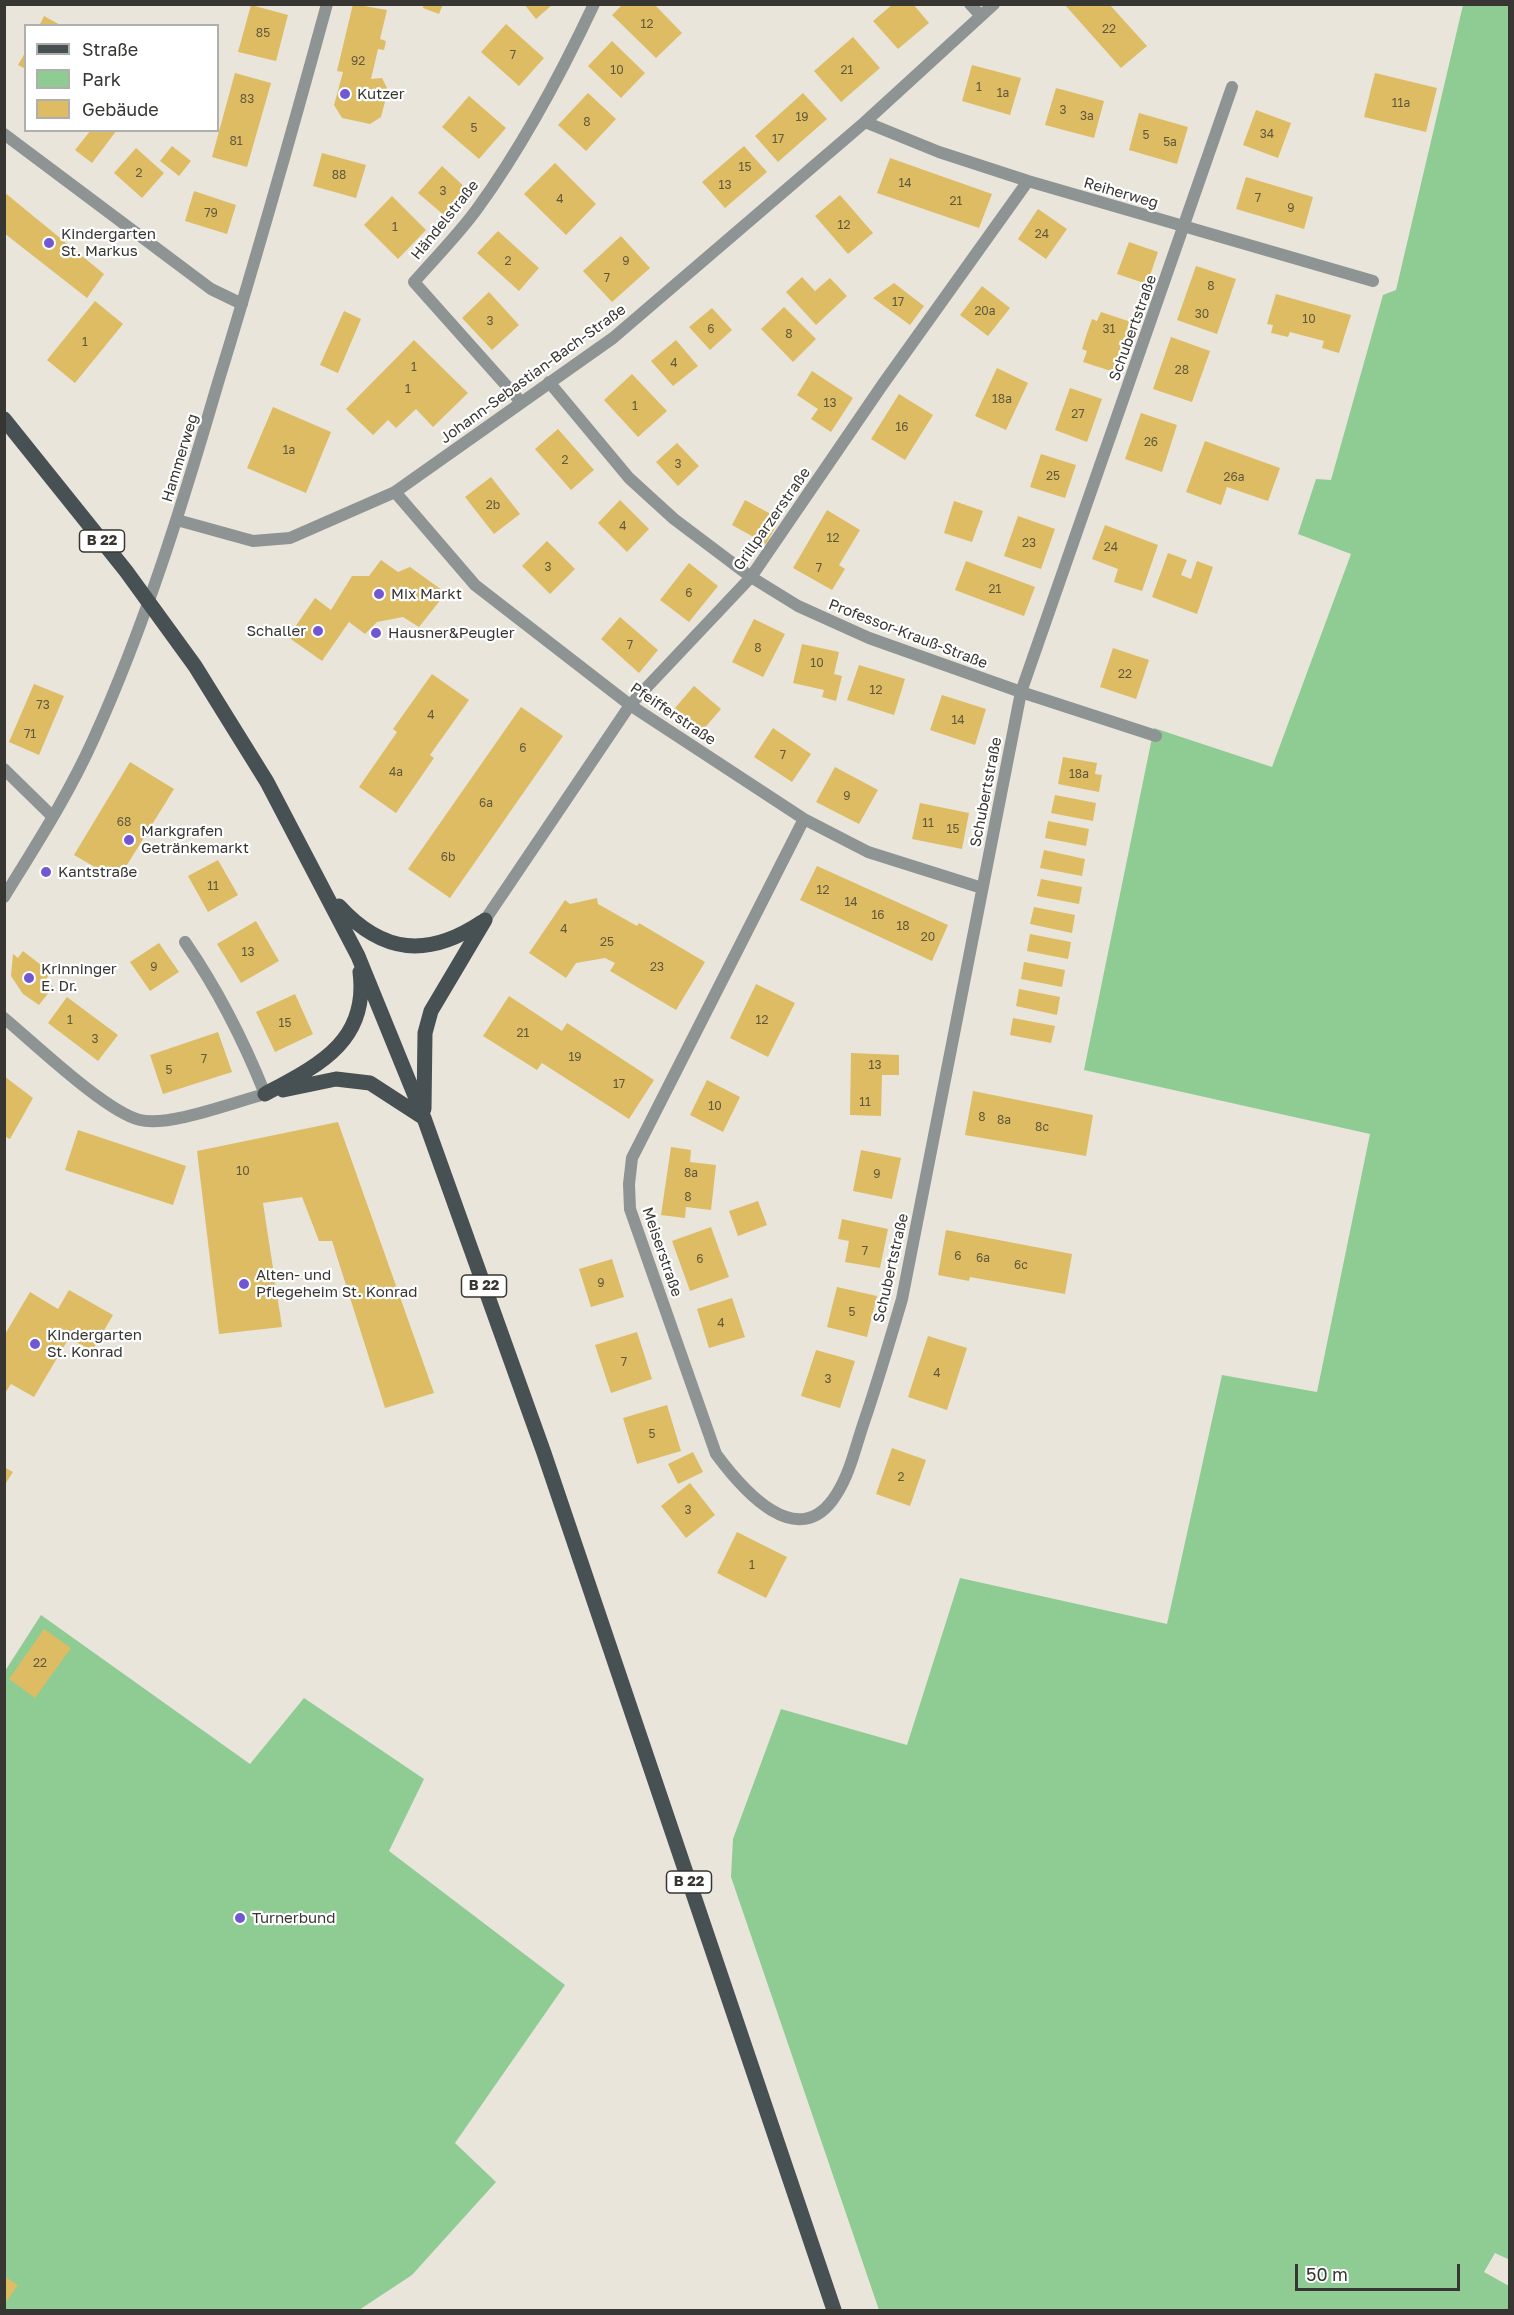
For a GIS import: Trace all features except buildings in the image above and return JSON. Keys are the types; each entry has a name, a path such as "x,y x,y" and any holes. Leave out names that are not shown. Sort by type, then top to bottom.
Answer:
{"main road":[{"name":"B 22","path":"4,419 126,571 195,666 267,782 327,893 357,956 424,1118 544,1454 834,2310"},
{"path":"327,893 352,921 389,944 413,947 447,941 485,920"},
{"path":"424,1118 425,1033 431,1011 485,920"},
{"path":"265,1094 321,1064 342,1044 355,1020 362,988 357,956"},
{"path":"265,1094 336,1078 370,1083 424,1118"}],"street":[{"name":"Hammerweg","path":"4,897 53,817 93,741 131,653 177,520 242,304 327,4"},
{"name":"Händelstraße","path":"521,402 414,282 477,210 515,150 573,48 594,4"},
{"path":"970,4 981,16"},
{"name":"Johann-Sebastian-Bach-Straße","path":"177,520 254,541 290,538 395,492 613,338 865,122 994,4"},
{"name":"Schubertstraße","path":"819,1514 836,1495 854,1453 902,1299 1021,693 1232,87"},
{"name":"Reiherweg","path":"865,122 939,152 1028,181 1373,281"},
{"path":"4,134 211,289 242,304"},
{"name":"Grillparzerstraße","path":"485,920 630,705 751,578 883,384 1028,181"},
{"name":"Professor-Krauß-Straße","path":"549,382 629,478 674,519 751,578 798,606 869,638 1021,693 1156,736"},
{"name":"Pfeifferstraße","path":"395,492 475,585 630,705 804,819 868,852 982,888"},
{"path":"4,769 53,817"},
{"name":"Meiserstraße","path":"804,819 632,1158 628,1184 630,1209 716,1454 739,1486 781,1516 796,1520 819,1514"},
{"path":"4,1018 108,1104 140,1120 169,1120 265,1094 244,1041 217,988 185,942"}],"green space":[{"path":"1463,5 1509,5 1510,2260 1495,2253 1484,2272 1509,2286 1509,2310 879,2310 731,1877 733,1839 781,1709 907,1745 960,1578 1167,1624 1222,1375 1317,1392 1370,1134 1084,1070 1154,728 1272,767 1351,554 1298,534 1316,479 1331,480 1383,295 1396,290"},
{"name":"Turnerbund","path":"41,1615 250,1764 304,1698 424,1779 389,1851 565,1985 455,2143 496,2182 412,2275 359,2310 5,2310 5,1671"}],"place":[{"name":"Kutzer","path":"345,94"},
{"name":"Kindergarten St. Markus","path":"49,243"},
{"name":"Mix Markt","path":"379,594"},
{"name":"Schaller","path":"318,631"},
{"name":"Hausner&Peugler","path":"376,633"},
{"name":"Markgrafen Getränkemarkt","path":"129,840"},
{"name":"Kantstraße","path":"46,872"},
{"name":"Krinninger E. Dr.","path":"29,978"},
{"name":"Alten- und Pflegeheim St. Konrad","path":"244,1284"},
{"name":"Kindergarten St. Konrad","path":"35,1344"},
{"name":"Turnerbund","path":"240,1918"}]}
